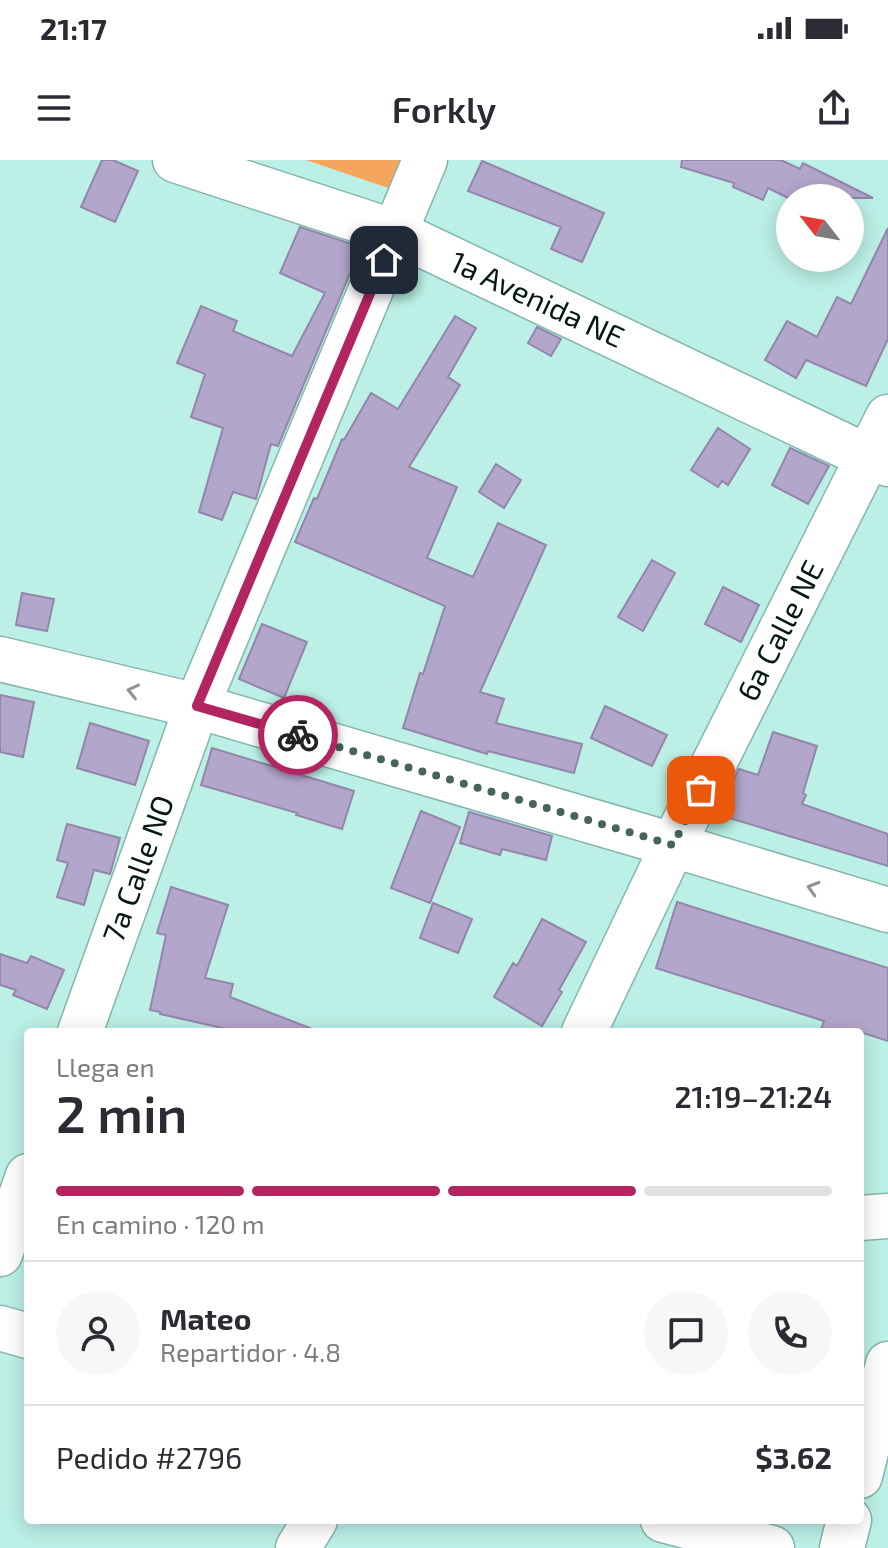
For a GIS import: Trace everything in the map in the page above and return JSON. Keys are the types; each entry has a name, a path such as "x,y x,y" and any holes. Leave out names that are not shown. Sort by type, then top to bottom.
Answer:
{"street":[{"name":"1a Avenida NE","path":"175,160 395,232 878,460"},
{"name":"7a Calle NO","path":"81,1028 197,706 425,160"},
{"name":"6a Calle NE","path":"586,1028 673,845 878,460 888,417"},
{"path":"0,659 197,706 888,910"},
{"path":"0,1254 24,1187"},
{"path":"864,1218 888,1216"},
{"path":"0,1270 24,1268"},
{"path":"0,1328 24,1335"},
{"path":"864,1460 888,1364"},
{"path":"298,1548 313,1524"},
{"path":"679,1524 772,1548"},
{"path":"842,1548 848,1524"}],"shaded area":[{"path":"306,160 408,160 397,191"}],"building":[{"path":"102,160 113,160 138,171 115,222 81,207"},
{"path":"682,160 781,160 800,169 803,163 845,184 776,184 776,192 768,188 763,200 733,187 734,183 681,167"},
{"path":"482,161 604,213 582,262 551,249 561,227 468,191"},
{"path":"300,227 361,247 278,446 271,444 256,499 233,492 222,520 199,512 223,428 191,417 205,374 177,363 201,306 237,321 233,331 292,356 325,293 280,273"},
{"path":"888,228 888,339 866,386 806,360 796,378 765,360 787,321 817,337 837,297 851,304"},
{"path":"455,316 476,328 448,377 460,385 409,467 457,487 427,558 473,577 498,523 546,545 480,692 504,699 496,723 582,744 574,773 488,751 487,754 403,728 445,606 295,542 342,439 371,393 398,409"},
{"path":"537,327 561,339 551,356 528,343"},
{"path":"718,428 750,449 728,485 722,481 718,487 691,470"},
{"path":"790,448 829,466 808,504 772,485"},
{"path":"496,464 521,480 504,508 479,492"},
{"path":"652,560 675,573 643,631 618,617"},
{"path":"723,587 759,605 741,642 705,624"},
{"path":"22,593 54,599 47,631 16,625"},
{"path":"262,624 307,642 284,698 239,679"},
{"path":"0,695 34,702 23,757 0,752"},
{"path":"605,706 667,735 652,766 591,738"},
{"path":"90,723 149,741 135,785 77,768"},
{"path":"773,732 817,746 802,804 888,834 888,866 716,814 739,769 758,775"},
{"path":"212,748 354,791 342,829 201,785"},
{"path":"421,811 460,827 430,903 391,888"},
{"path":"469,812 552,836 546,860 502,849 500,855 460,843"},
{"path":"67,824 120,838 110,874 94,870 84,905 57,897 68,863 57,860"},
{"path":"171,887 228,905 205,978 233,984 230,997 310,1028 222,1028 150,1010 166,935 157,933"},
{"path":"677,902 888,968 888,1041 864,1033 864,1028 821,1028 824,1021 656,968"},
{"path":"433,903 472,919 458,953 420,938"},
{"path":"542,919 586,942 542,1026 494,997 513,963 517,966"},
{"path":"0,954 27,963 31,956 64,970 47,1009 13,995 16,990 0,985"}],"way so far":[{"path":"298,735 673,845 701,790"}],"route":[{"path":"298,735 197,706 384,260"}]}
